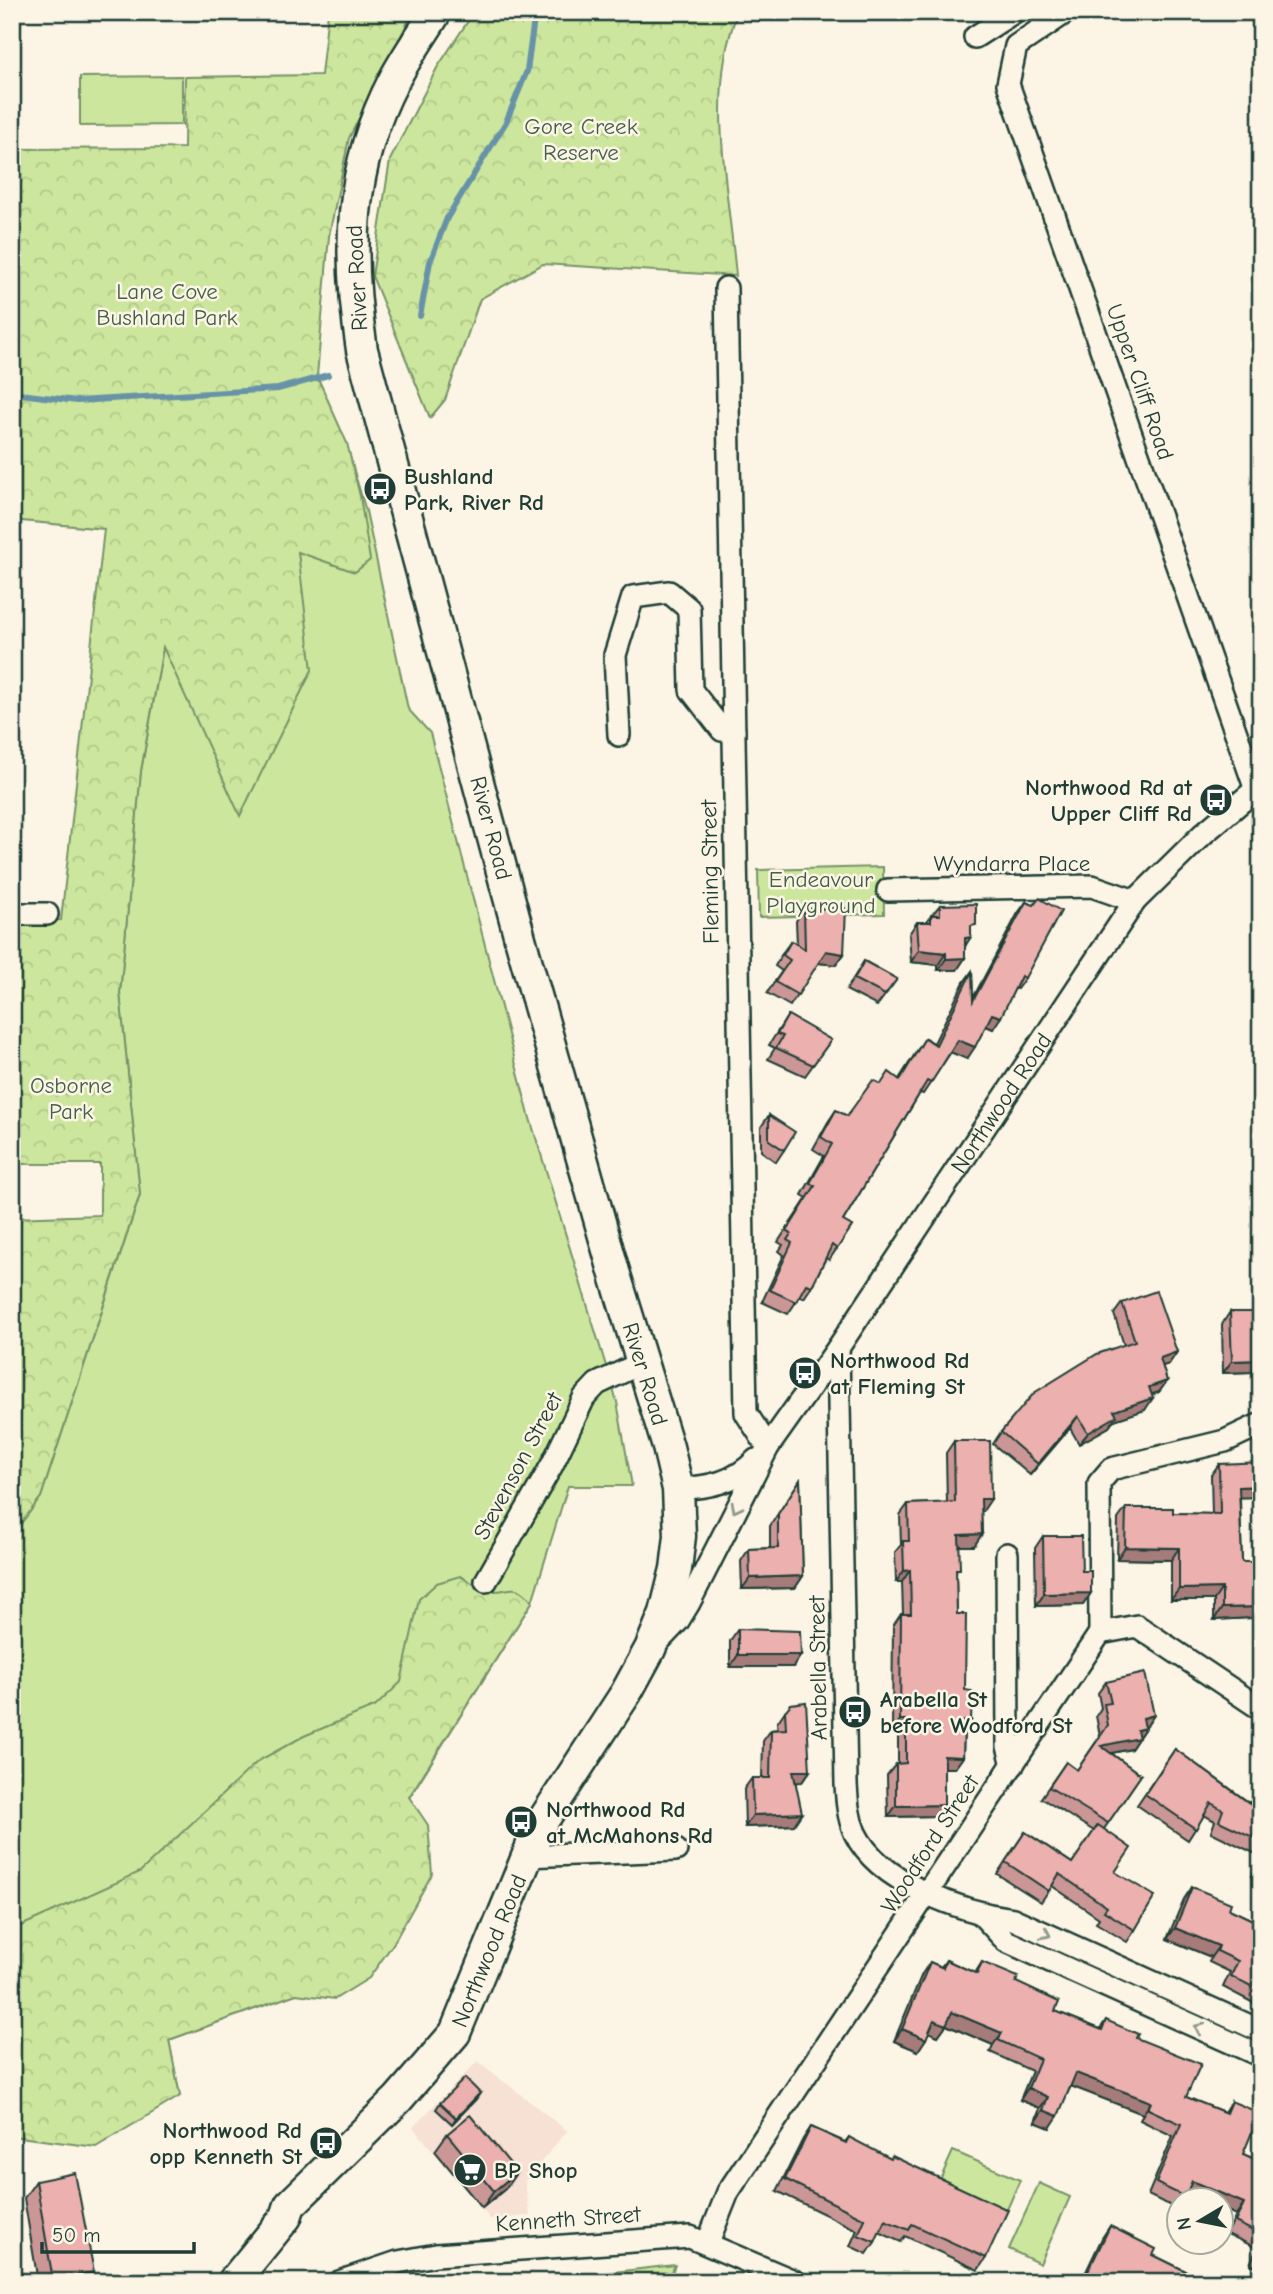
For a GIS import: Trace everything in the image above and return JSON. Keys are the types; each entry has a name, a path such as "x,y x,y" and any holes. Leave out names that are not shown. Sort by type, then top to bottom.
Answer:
{"main road":[{"name":"River Road","path":"436,12 394,79 379,111 356,192 351,238 360,336 521,942 678,1489 680,1536 676,1569 665,1613 650,1650"},
{"name":"Northwood Road","path":"235,2276 286,2217 290,2205 398,2099 449,2041 469,2004 525,1856 552,1804 626,1693 650,1650"}],"street":[{"path":"975,37 1014,12"},
{"name":"Upper Cliff Road","path":"1066,12 1016,46 1009,84 1258,788"},
{"name":"Fleming Street","path":"726,288 746,1413 768,1447"},
{"path":"619,735 615,655 633,597 668,592 689,609 691,690 722,730 734,731"},
{"name":"Northwood Road","path":"650,1650 678,1621 768,1447 838,1348 1135,901 1203,834 1258,788"},
{"name":"Wyndarra Place","path":"888,890 1092,886 1135,901"},
{"path":"12,914 47,914"},
{"name":"Arabella Street","path":"838,1348 848,1810 856,1835 874,1858 900,1879 982,1915 1013,1919 1261,2031"},
{"name":"Stevenson Street","path":"486,1581 552,1465 584,1398 597,1384 641,1363"},
{"path":"1261,1424 1225,1441 1111,1469 1099,1483 1100,1633 1137,1626 1261,1709"},
{"name":"Northwood Road","path":"678,1489 711,1487 737,1477 768,1447"},
{"path":"1007,1554 1008,1746 1013,1765"},
{"name":"Woodford Street","path":"708,2242 728,2192 1100,1633"},
{"path":"525,1856 676,1850"},
{"name":"Arabella Street","path":"982,1915 1006,1941 1261,2056"},
{"name":"Kenneth Street","path":"340,2282 398,2262 436,2255 690,2237 708,2242 796,2282"}],"shaded area":[{"path":"478,2061 567,2131 525,2181 530,2216 490,2219 413,2127"}],"green space":[{"name":"Lane Cove Bushland Park","path":"328,12 413,12 349,138 329,236 317,376 347,443 360,496 370,560 355,572 298,552 312,670 240,816 163,647 141,771 120,993 140,1194 41,1497 12,1535 12,1218 100,1215 100,1164 12,1164 12,921 61,920 104,529 12,520 12,149 184,148 185,77 321,75"},
{"name":"Gore Creek Reserve","path":"474,12 738,12 728,42 721,108 725,177 736,276 543,264 480,299 445,400 430,418 372,276 390,160 437,68"},
{"path":"182,76 182,125 80,126 80,77"},
{"path":"350,458 366,511 408,709 430,733 529,1115 617,1402 632,1486 568,1486 532,1602 409,1798 296,1994 169,2040 180,2096 12,2091 12,1535 41,1497 140,1195 120,993 141,771 177,570"},
{"name":"Endeavour Playground","path":"883,867 884,914 759,917 758,870"},
{"path":"460,1576 486,1590 520,1590 532,1602 409,1797 428,1825 432,1874 393,1944 369,1978 335,1999 296,1994 169,2040 180,2096 96,2147 12,2136 12,1930 140,1872 258,1761 304,1736 376,1706 401,1682 419,1599 437,1583"},
{"path":"953,2151 1020,2180 1006,2212 939,2182"},
{"path":"1039,2183 1070,2197 1040,2264 1009,2249"},
{"path":"675,2265 668,2282 526,2282 536,2281"}],"building":[{"path":"1039,898 1061,911 1025,978 1021,976 1001,1017 992,1014 975,1047 958,1040 931,1083 927,1081 843,1221 852,1226 837,1249 832,1245 812,1286 806,1284 796,1302 770,1290 792,1243 787,1240 791,1234 787,1231 815,1186 810,1183 832,1144 821,1137 836,1110 847,1116 873,1080 881,1084 889,1072 900,1080 925,1038 936,1045 972,971 973,1001 1026,902 1034,905"},
{"path":"976,904 976,925 971,926 971,937 965,938 965,958 946,959 946,953 919,950 917,922 931,922 931,915 940,915 940,905"},
{"path":"846,908 844,954 826,951 798,995 775,982 790,960 783,955 791,941 805,949 804,909"},
{"path":"864,961 897,979 885,995 854,979"},
{"path":"788,1015 831,1040 813,1065 776,1048 783,1036 777,1034"},
{"path":"769,1115 795,1132 784,1150 769,1140"},
{"path":"1156,1291 1177,1352 1160,1358 1167,1381 1149,1387 1153,1398 1114,1411 1117,1416 1088,1433 1078,1416 1038,1464 1001,1432 1034,1393 1097,1354 1135,1341 1122,1303"},
{"path":"1230,1312 1261,1312 1260,1360 1232,1361"},
{"path":"954,1441 990,1441 991,1499 981,1499 982,1534 959,1535 960,1569 956,1569 957,1614 966,1614 965,1690 972,1691 971,1721 964,1721 963,1757 944,1756 944,1805 896,1806 896,1764 906,1763 906,1720 900,1720 901,1614 911,1614 910,1570 904,1571 903,1541 909,1541 908,1504 955,1502"},
{"path":"1261,1462 1261,1486 1239,1487 1242,1562 1258,1562 1259,1607 1222,1608 1222,1588 1179,1589 1179,1548 1125,1547 1126,1508 1173,1508 1173,1513 1220,1514 1219,1464"},
{"path":"800,1480 803,1576 750,1578 749,1549 778,1548 778,1514"},
{"path":"1043,1536 1081,1536 1082,1571 1091,1571 1091,1593 1044,1594"},
{"path":"738,1629 800,1631 801,1655 738,1655"},
{"path":"1145,1673 1154,1715 1143,1718 1145,1728 1137,1730 1139,1738 1101,1746 1141,1775 1108,1823 1049,1787 1066,1762 1077,1770 1108,1725 1104,1704 1111,1703 1106,1682"},
{"path":"806,1702 810,1771 793,1771 802,1813 753,1815 752,1778 770,1778 771,1730 786,1729 785,1711 791,1704"},
{"path":"1175,1749 1252,1805 1261,1786 1261,1841 1219,1821 1223,1810 1211,1803 1196,1829 1145,1794"},
{"path":"1098,1825 1131,1848 1115,1872 1155,1896 1135,1930 1104,1911 1107,1907 1059,1874 1049,1891 1005,1862 1025,1832 1072,1863"},
{"path":"1192,1887 1231,1903 1229,1909 1261,1924 1261,1991 1231,1976 1238,1961 1217,1951 1219,1946 1175,1928"},
{"path":"946,1960 977,1974 982,1962 1018,1977 1016,1982 1059,2002 1055,2011 1102,2030 1106,2020 1138,2034 1136,2038 1201,2064 1186,2097 1226,2113 1231,2101 1260,2113 1243,2154 1261,2162 1261,2235 1235,2222 1244,2203 1234,2199 1234,2186 1204,2186 1192,2181 1190,2186 1164,2187 1156,2183 1181,2124 1148,2109 1151,2102 1076,2073 1058,2116 1043,2110 1048,2097 1028,2088 1040,2059 998,2040 1002,2033 952,2012 946,2025 934,2020 926,2039 902,2029 930,1962 943,1968"},
{"path":"465,2078 480,2093 456,2118 440,2103"},
{"path":"470,2115 517,2172 494,2191 447,2134"},
{"path":"811,2127 846,2143 849,2137 891,2159 892,2156 1008,2210 986,2258 912,2224 909,2230 885,2220 875,2242 858,2235 865,2219 785,2179"},
{"path":"75,2173 94,2272 53,2280 36,2181"},
{"path":"1110,2226 1156,2249 1153,2255 1208,2282 1083,2282"}],"waterway":[{"path":"420,316 430,262 447,218 506,122 527,71 535,12"},
{"path":"12,393 77,401 278,389 328,375"}],"place":[{"name":"Bushland Park, River Rd","path":"380,489"},
{"name":"Northwood Rd at Upper Cliff Rd","path":"1216,800"},
{"name":"Northwood Rd at Fleming St","path":"805,1373"},
{"name":"Arabella St before Woodford St","path":"855,1712"},
{"name":"Northwood Rd at McMahons Rd","path":"521,1822"},
{"name":"Northwood Rd opp Kenneth St","path":"326,2143"},
{"name":"BP Shop","path":"470,2170"}],"park label":[{"name":"Osborne Park","path":"71,1098"}]}
